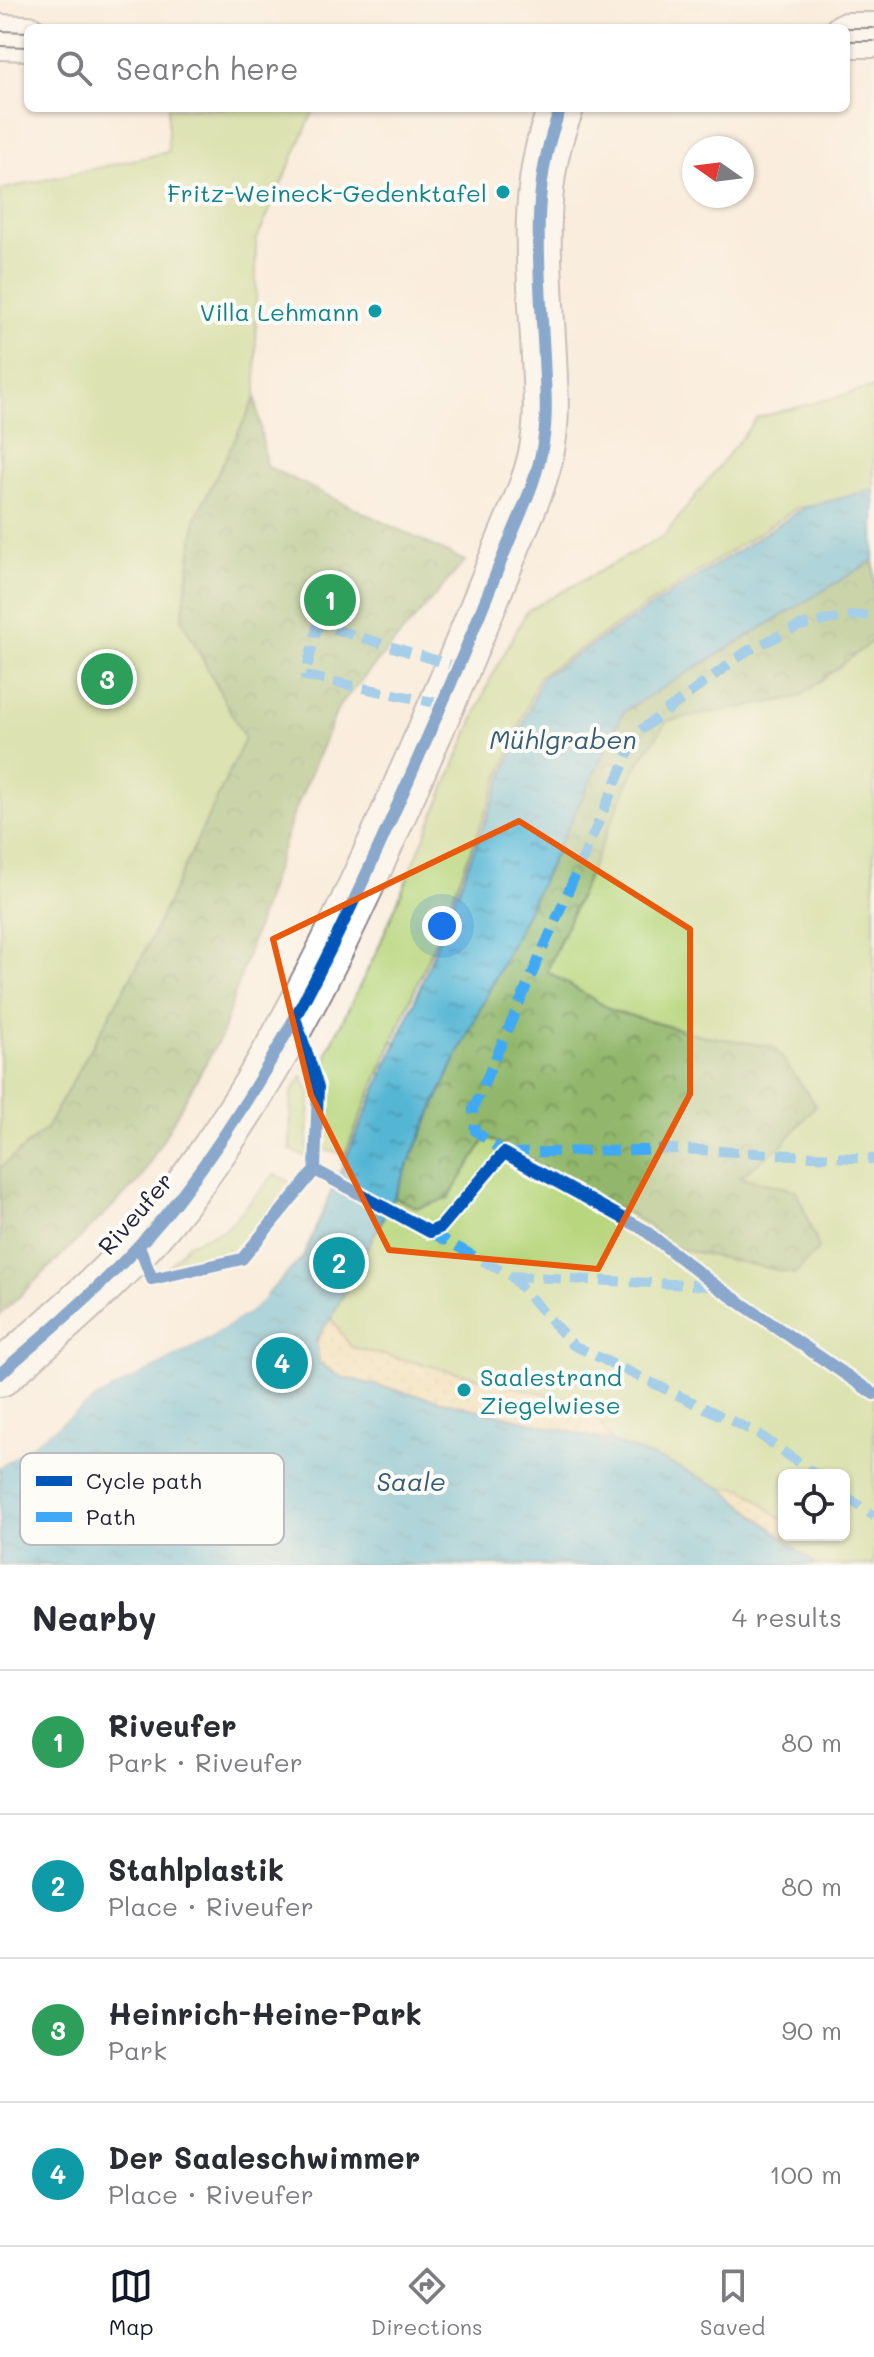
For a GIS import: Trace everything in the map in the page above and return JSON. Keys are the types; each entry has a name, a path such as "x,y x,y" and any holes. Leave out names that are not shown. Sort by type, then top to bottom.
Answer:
{"street":[{"path":"850,35 874,35"},
{"path":"0,37 24,38"},
{"name":"Riveufer","path":"0,1374 112,1275 179,1200 219,1143 302,1004 343,925 442,704 534,479 543,446 546,414 538,230 546,154 560,112"}],"highlighted area":[{"path":"519,821 690,929 690,1094 598,1269 389,1250 311,1095 273,939"}],"green space":[{"path":"168,112 313,112 256,241 256,397 196,517 182,619 246,738 142,957 46,1129 0,1168 0,190 168,152"},
{"path":"874,387 874,497 797,508 539,676 437,937 345,1154 324,1150 328,1050 377,951 490,680 527,611 664,536 757,418"},
{"path":"256,397 266,466 465,561 339,706 294,813 221,1036 140,1180 0,1315 0,1168 46,1129 142,957 245,739 182,620 196,517"},
{"path":"874,560 874,1565 816,1565 787,1541 850,1541 850,1469 778,1469 778,1534 722,1488 667,1462 612,1442 341,1377 316,1338 331,1318 394,1197 450,1071 624,711"},
{"path":"874,560 874,640 799,697 667,721 633,772 547,971 613,1011 700,1035 774,1047 816,1105 783,1144 740,1177 796,1190 819,1248 795,1274 671,1247 646,1223 487,1137 448,1199 417,1208 394,1197 450,1071 624,711"},
{"path":"302,1076 310,1093 307,1157 290,1150 291,1094"},
{"path":"275,1174 296,1185 233,1255 165,1271 188,1244 226,1229"}],"sand":[{"name":"Saalestrand Ziegelwiese","path":"331,1318 351,1347 588,1404 612,1442 341,1377 319,1362 317,1355 318,1338"},
{"path":"722,1488 743,1488 778,1516 778,1534"}],"water":[{"path":"874,489 874,560 624,711 450,1071 394,1197 331,1318 316,1339 319,1363 341,1377 612,1442 667,1462 722,1488 778,1534 778,1541 787,1541 816,1565 0,1565 0,1467 97,1397 204,1341 252,1310 303,1257 413,1005 542,677 804,508"}],"pier":[{"path":"262,1294 266,1297 252,1310 204,1341 97,1397 0,1467 0,1462 94,1393 202,1337 250,1306"}],"tram line":[{"path":"850,28 874,28"},
{"path":"0,31 24,32"},
{"path":"850,41 874,41"},
{"path":"0,46 24,47"}],"marked path":[{"path":"510,1156 475,1131 473,1109 638,732 747,651 799,626 849,616 874,615"},
{"path":"442,704 305,676 318,624 458,667"},
{"path":"508,1153 676,1149 874,1159"},
{"path":"430,1232 511,1276 573,1345 757,1433 808,1469"},
{"path":"511,1276 712,1286"},
{"path":"850,1499 874,1516"}],"cycle path":[{"path":"0,1374 138,1246 221,1141 294,1019 388,827 469,640 541,456 546,410 539,262 540,199 544,168 560,112"},
{"path":"139,1246 152,1279 242,1259 315,1170 318,1087 295,1018"},
{"path":"315,1170 430,1232 441,1227 504,1153 643,1229 716,1286 874,1394"}],"place":[{"name":"Fritz-Weineck-Gedenktafel","path":"503,192"},
{"name":"Villa Lehmann","path":"375,311"},
{"name":"Riveufer","path":"330,600"},
{"name":"Heinrich-Heine-Park","path":"107,679"},
{"name":"Stahlplastik","path":"339,1263"},
{"name":"Der Saaleschwimmer","path":"282,1363"},
{"name":"Saalestrand Ziegelwiese","path":"464,1390"}],"water label":[{"name":"Mühlgraben","path":"563,739"},
{"name":"Saale","path":"411,1481"}]}
